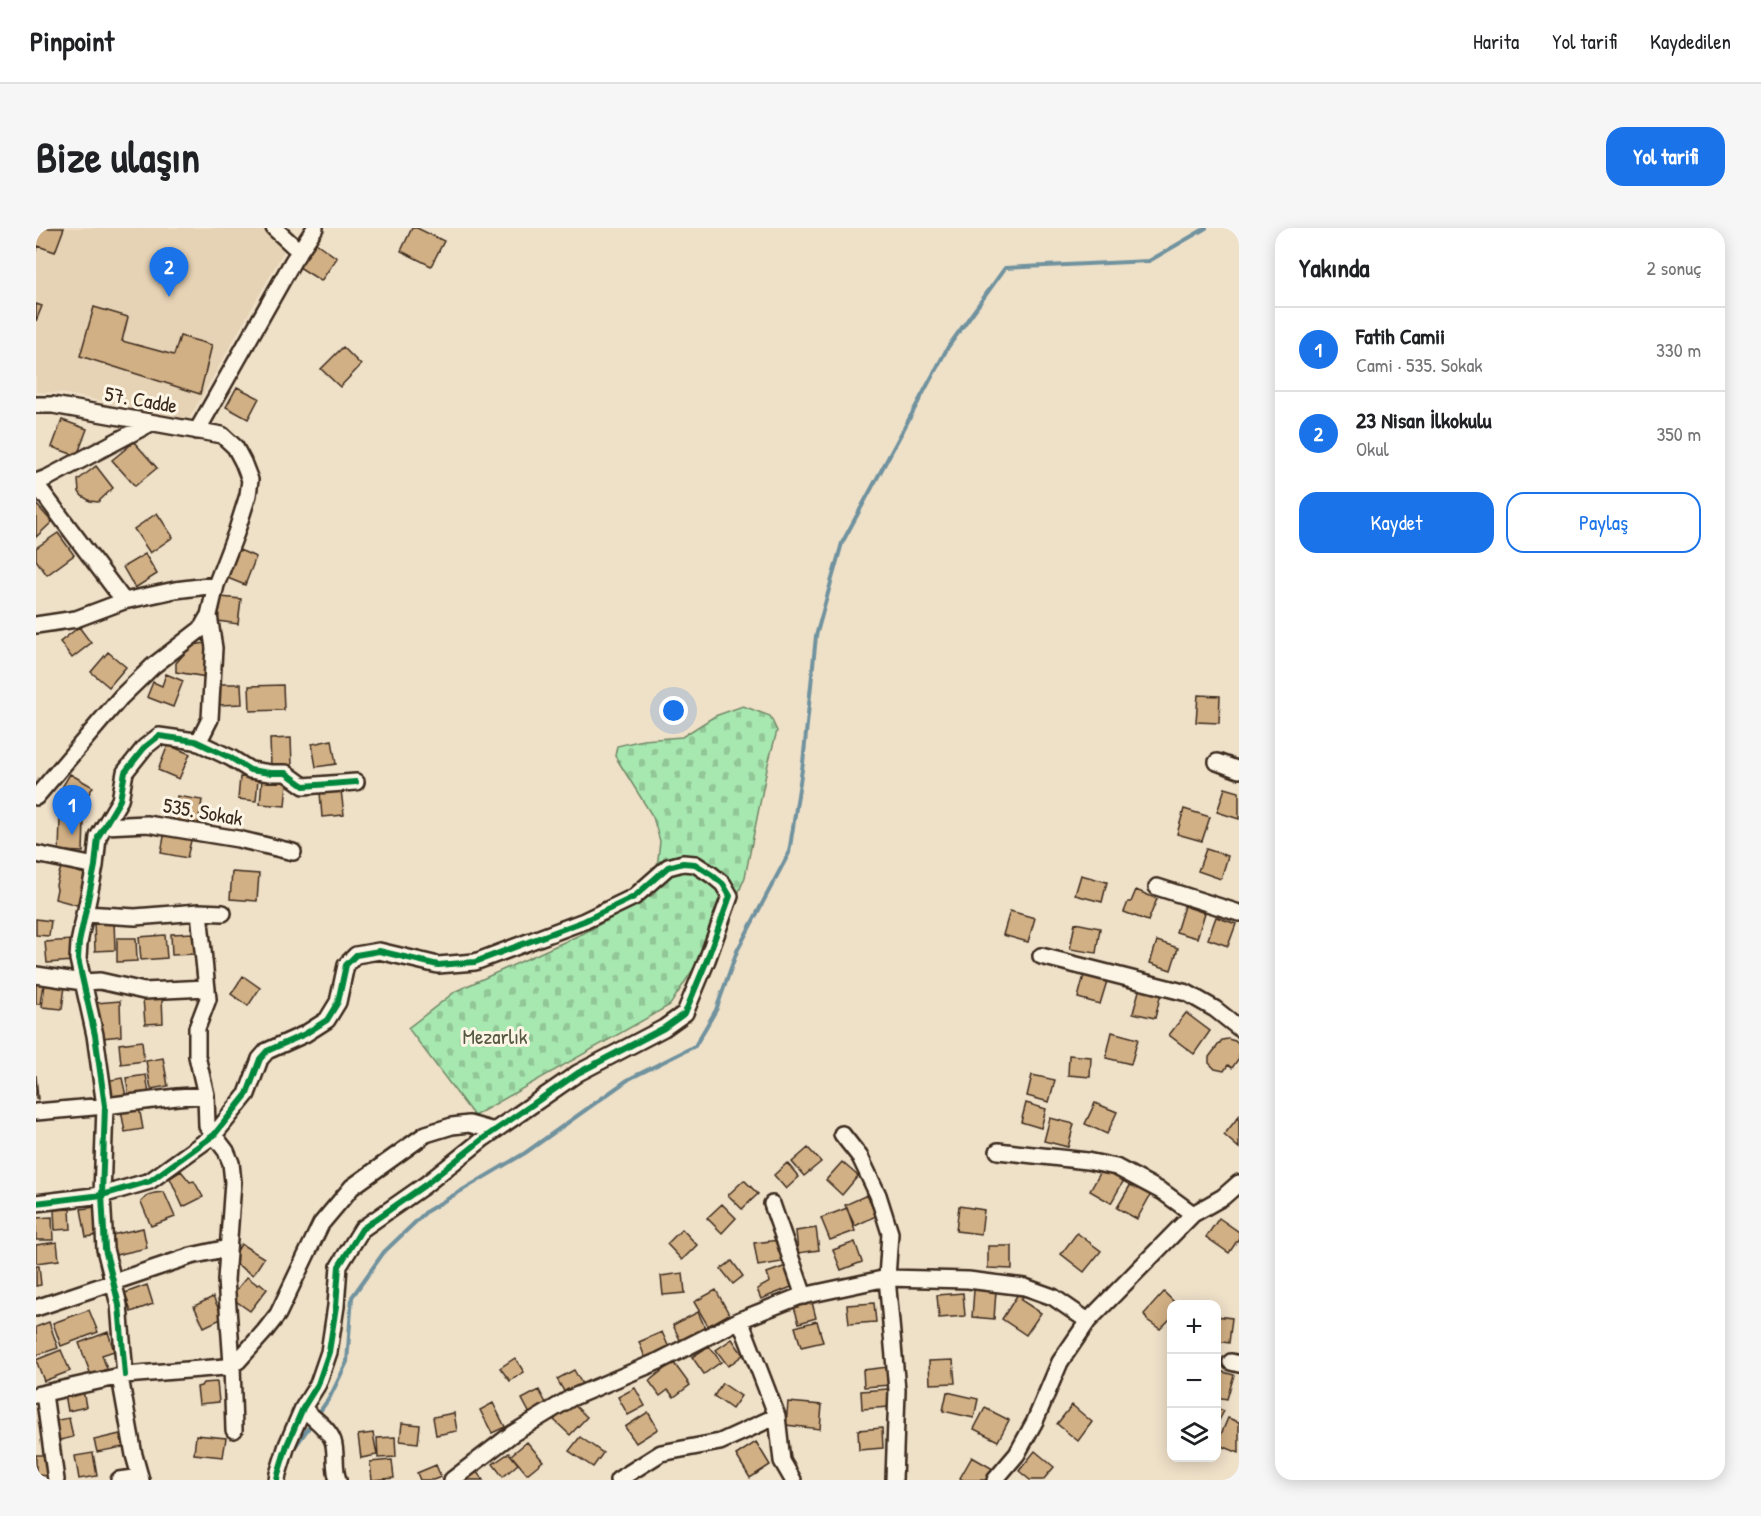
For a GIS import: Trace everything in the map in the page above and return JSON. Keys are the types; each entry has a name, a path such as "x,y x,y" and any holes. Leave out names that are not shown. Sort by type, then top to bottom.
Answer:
{"street":[{"path":"274,228 300,251"},
{"path":"197,431 315,228"},
{"name":"57. Cadde","path":"36,405 53,405 222,435 235,447 249,480 248,495 237,533 216,585"},
{"path":"124,601 36,483 151,423"},
{"path":"36,626 76,619 124,601 175,590 216,585 209,615 201,629 153,666 122,697 36,798"},
{"path":"198,743 210,719 214,648 209,615"},
{"path":"119,1480 140,1478 123,1376 119,1305 105,1249 102,1195 105,1106 95,1035 78,959 98,837 120,800 125,772 145,747 159,736 198,743 231,758 250,770 286,773 304,786 356,782"},
{"path":"1217,762 1239,771"},
{"name":"535. Sokak","path":"105,826 147,824 238,839 293,852"},
{"path":"36,854 95,866"},
{"path":"36,1203 102,1195 150,1181 214,1135 247,1094 260,1059 267,1051 305,1034 327,1020 338,1002 346,965 356,955 379,951 438,964 475,962 584,921 634,897 668,867 682,863 695,864 723,884 730,896 685,1013 664,1028 579,1073 494,1131 425,1185 362,1229 339,1266 329,1352 306,1411 287,1445 277,1480"},
{"path":"1157,887 1239,913"},
{"path":"84,914 135,916 199,912 223,913"},
{"path":"199,912 208,999 196,1028 197,1056 206,1095 207,1126 226,1151 231,1163 233,1182 226,1280 234,1430"},
{"path":"1041,956 1188,993 1215,1009 1239,1028"},
{"path":"36,975 100,981 144,991 207,988"},
{"path":"36,1112 206,1095"},
{"path":"56,1480 40,1395 123,1376 225,1367 238,1361 278,1314 321,1224 352,1187 426,1134 452,1126 469,1124 494,1131"},
{"path":"842,1134 860,1157 878,1195 890,1233 887,1278 897,1390 894,1480"},
{"path":"998,1151 1087,1161 1116,1167 1163,1192 1193,1214"},
{"path":"996,1480 1017,1454 1035,1421 1060,1362 1088,1321 1193,1214 1223,1197 1239,1184"},
{"path":"772,1204 804,1296"},
{"path":"36,1308 191,1256 228,1248"},
{"path":"452,1480 512,1434 571,1398 659,1360 740,1320 804,1296 887,1278 968,1280 1024,1287 1053,1297 1088,1321"},
{"path":"740,1320 777,1416 782,1461 793,1480"},
{"path":"306,1411 333,1440 335,1474 338,1480"},
{"path":"618,1480 661,1453 720,1442 777,1416"}],"shaded area":[{"path":"36,228 260,228 285,249 189,419 62,393 36,392"}],"green space":[{"name":"Mezarlık","path":"743,706 770,716 777,731 745,877 731,911 670,1005 474,1116 408,1028 456,991 584,933 654,894 660,841 653,817 615,756 617,746 643,740 682,737 715,716"}],"building":[{"path":"36,228 64,228 55,252 38,246 36,252"},
{"path":"412,228 417,228 444,241 431,266 401,251"},
{"path":"316,243 337,258 321,281 299,267"},
{"path":"36,304 42,306 36,321"},
{"path":"94,307 128,317 122,341 174,355 180,336 212,345 200,394 80,356"},
{"path":"343,347 361,365 340,387 321,369"},
{"path":"237,387 259,398 248,419 226,407"},
{"path":"62,420 87,429 77,456 52,447"},
{"path":"134,442 157,468 135,486 112,460"},
{"path":"96,466 113,488 98,502 90,501 82,496 79,492 78,480"},
{"path":"36,504 52,522 36,537"},
{"path":"157,513 173,537 150,553 134,529"},
{"path":"58,533 74,555 47,575 36,560 36,548"},
{"path":"237,549 256,557 245,585 225,577"},
{"path":"145,554 157,574 135,588 123,567"},
{"path":"221,597 241,599 238,624 218,621"},
{"path":"79,627 91,643 72,658 60,642"},
{"path":"205,643 208,646 207,677 176,672 176,663 183,655 194,645"},
{"path":"108,652 126,667 109,687 91,672"},
{"path":"166,674 183,681 173,707 147,697 153,682 162,686"},
{"path":"219,684 241,684 242,704 219,705"},
{"path":"283,685 284,710 250,711 249,686"},
{"path":"1198,695 1220,696 1219,723 1196,722"},
{"path":"291,738 292,765 271,766 270,739"},
{"path":"332,740 336,764 316,767 312,744"},
{"path":"168,745 190,754 179,779 158,770"},
{"path":"70,774 93,787 81,807 58,794"},
{"path":"240,777 258,779 256,801 238,799"},
{"path":"262,780 287,782 285,806 260,804"},
{"path":"1225,788 1239,792 1239,819 1217,812"},
{"path":"341,790 344,815 322,817 320,792"},
{"path":"177,796 202,800 198,825 173,821"},
{"path":"1184,809 1210,817 1202,841 1177,834"},
{"path":"60,819 84,820 83,852 59,851"},
{"path":"165,831 192,836 187,858 161,853"},
{"path":"1206,849 1228,856 1221,879 1198,871"},
{"path":"61,867 88,875 81,906 55,899"},
{"path":"232,872 259,874 257,901 230,899"},
{"path":"1081,875 1107,882 1102,902 1075,895"},
{"path":"1136,890 1157,899 1148,921 1124,912"},
{"path":"1184,906 1205,913 1197,938 1176,932"},
{"path":"1010,911 1035,918 1028,942 1003,935"},
{"path":"1216,917 1236,924 1228,946 1208,939"},
{"path":"36,919 51,921 49,936 36,935"},
{"path":"114,920 115,950 95,951 94,921"},
{"path":"1075,923 1100,928 1096,953 1070,949"},
{"path":"194,933 195,954 172,955 171,934"},
{"path":"165,935 167,958 141,960 139,937"},
{"path":"117,938 136,938 137,961 117,962"},
{"path":"71,940 73,961 47,963 45,942"},
{"path":"1157,941 1178,948 1171,970 1150,963"},
{"path":"1084,975 1107,981 1100,1004 1078,998"},
{"path":"243,976 260,988 248,1006 231,994"},
{"path":"36,983 43,984 40,1004 36,1004"},
{"path":"45,984 65,986 62,1009 42,1007"},
{"path":"1140,987 1161,993 1155,1018 1133,1013"},
{"path":"162,997 163,1023 145,1024 143,998"},
{"path":"120,1001 121,1036 102,1038 97,1025 96,1003"},
{"path":"1186,1013 1210,1031 1194,1054 1169,1035"},
{"path":"1112,1032 1138,1039 1131,1064 1106,1058"},
{"path":"1228,1039 1239,1045 1239,1058 1232,1068 1228,1065 1224,1071 1215,1069 1209,1063 1209,1057 1222,1040"},
{"path":"142,1041 144,1061 121,1064 119,1044"},
{"path":"1069,1055 1091,1057 1090,1077 1068,1075"},
{"path":"163,1058 168,1086 151,1089 146,1061"},
{"path":"36,1075 38,1099 36,1099"},
{"path":"146,1075 149,1094 129,1097 126,1078"},
{"path":"1032,1075 1055,1080 1049,1102 1027,1096"},
{"path":"122,1078 126,1096 110,1100 105,1081"},
{"path":"1026,1103 1046,1109 1041,1128 1021,1122"},
{"path":"1095,1103 1117,1112 1107,1134 1085,1124"},
{"path":"139,1107 143,1129 125,1132 121,1110"},
{"path":"1239,1116 1239,1148 1224,1135"},
{"path":"1050,1118 1074,1124 1068,1147 1044,1141"},
{"path":"808,1148 821,1162 804,1176 792,1162"},
{"path":"842,1162 858,1176 842,1195 826,1180"},
{"path":"787,1163 799,1177 786,1189 774,1175"},
{"path":"1103,1168 1124,1180 1111,1203 1090,1191"},
{"path":"181,1171 190,1182 194,1181 203,1197 183,1207 170,1178"},
{"path":"744,1180 758,1194 742,1209 728,1195"},
{"path":"1131,1184 1151,1194 1137,1219 1117,1208"},
{"path":"164,1192 175,1217 151,1226 141,1202 148,1195"},
{"path":"867,1195 876,1216 855,1226 845,1205"},
{"path":"722,1204 736,1218 722,1233 707,1218"},
{"path":"959,1206 984,1210 981,1234 956,1231"},
{"path":"95,1207 99,1235 86,1237 81,1209"},
{"path":"847,1208 855,1231 830,1240 821,1218"},
{"path":"70,1209 71,1229 55,1230 54,1210"},
{"path":"52,1217 53,1240 36,1240 36,1218"},
{"path":"1219,1218 1239,1232 1239,1238 1229,1253 1206,1237"},
{"path":"143,1228 147,1248 111,1256 107,1236"},
{"path":"816,1228 819,1250 798,1253 796,1231"},
{"path":"682,1229 697,1245 682,1260 667,1244"},
{"path":"1077,1233 1101,1251 1084,1272 1061,1254"},
{"path":"779,1240 782,1262 758,1266 754,1243"},
{"path":"57,1242 59,1260 36,1263 36,1245"},
{"path":"855,1242 862,1262 841,1270 833,1250"},
{"path":"241,1244 264,1258 253,1275 231,1261"},
{"path":"988,1246 1012,1246 1012,1269 988,1268"},
{"path":"732,1261 743,1276 733,1284 721,1269"},
{"path":"36,1266 39,1266 41,1285 36,1286"},
{"path":"786,1266 794,1286 761,1299 757,1289 770,1282 767,1273"},
{"path":"683,1273 685,1293 663,1295 661,1276"},
{"path":"247,1277 267,1289 250,1311 233,1299 233,1294"},
{"path":"147,1285 153,1304 131,1312 125,1293"},
{"path":"716,1290 729,1314 708,1326 694,1302"},
{"path":"974,1290 996,1291 994,1319 972,1317"},
{"path":"1164,1292 1172,1300 1167,1300 1167,1322 1160,1329 1147,1320 1144,1314"},
{"path":"963,1293 965,1316 939,1318 937,1295"},
{"path":"1018,1294 1023,1297 1021,1300 1041,1313 1026,1335 1002,1319"},
{"path":"213,1297 223,1318 204,1327 194,1306"},
{"path":"812,1302 816,1318 799,1323 794,1307"},
{"path":"874,1303 876,1322 849,1324 847,1305"},
{"path":"89,1310 98,1332 61,1346 53,1323"},
{"path":"698,1312 706,1330 681,1342 673,1325"},
{"path":"1221,1317 1232,1318 1229,1343 1221,1342"},
{"path":"817,1321 823,1342 801,1347 795,1327"},
{"path":"49,1322 58,1348 37,1355 36,1327"},
{"path":"108,1332 114,1351 102,1355 107,1369 91,1375 79,1343"},
{"path":"662,1332 670,1350 646,1360 639,1342"},
{"path":"732,1339 743,1355 728,1366 716,1350"},
{"path":"709,1346 721,1362 704,1374 692,1357"},
{"path":"61,1350 70,1371 44,1381 36,1360"},
{"path":"515,1358 524,1372 510,1381 500,1368"},
{"path":"953,1360 955,1383 930,1384 929,1361"},
{"path":"673,1362 690,1385 674,1397 668,1390 660,1396 649,1381"},
{"path":"888,1367 890,1385 864,1387 863,1370"},
{"path":"574,1370 582,1384 565,1393 557,1379"},
{"path":"1221,1371 1234,1375 1227,1399 1221,1398"},
{"path":"217,1382 219,1402 199,1404 197,1387 203,1383"},
{"path":"722,1383 741,1396 732,1409 714,1396"},
{"path":"635,1388 645,1406 628,1415 618,1397"},
{"path":"888,1389 889,1407 862,1409 861,1391"},
{"path":"83,1390 86,1407 68,1411 65,1394"},
{"path":"539,1390 547,1405 530,1414 522,1399"},
{"path":"947,1392 978,1399 974,1418 943,1411"},
{"path":"571,1402 587,1417 570,1435 554,1420"},
{"path":"788,1402 822,1405 820,1429 786,1425"},
{"path":"493,1403 505,1427 492,1433 480,1410"},
{"path":"1072,1405 1092,1422 1078,1441 1057,1424"},
{"path":"985,1408 1009,1420 998,1441 974,1429"},
{"path":"648,1412 658,1429 636,1443 625,1427"},
{"path":"454,1413 457,1431 436,1435 433,1417"},
{"path":"69,1418 73,1437 56,1441 52,1421"},
{"path":"1228,1418 1239,1422 1239,1453 1221,1446 1221,1435"},
{"path":"402,1423 420,1425 418,1443 400,1441"},
{"path":"882,1428 883,1448 859,1450 858,1430"},
{"path":"373,1433 377,1455 361,1458 358,1435"},
{"path":"120,1434 123,1447 97,1452 94,1440"},
{"path":"196,1435 226,1438 223,1457 194,1454"},
{"path":"395,1437 396,1457 378,1458 377,1438"},
{"path":"580,1437 603,1453 593,1467 569,1451"},
{"path":"527,1442 543,1461 527,1474 511,1455"},
{"path":"756,1442 770,1465 750,1478 736,1455"},
{"path":"1035,1451 1054,1467 1043,1480 1030,1480 1019,1471"},
{"path":"93,1453 97,1476 79,1479 75,1456"},
{"path":"509,1453 518,1464 503,1477 493,1464"},
{"path":"36,1455 50,1455 50,1476 36,1475"},
{"path":"972,1457 993,1469 986,1480 960,1478"},
{"path":"392,1460 394,1478 372,1480 370,1462"},
{"path":"436,1465 441,1477 433,1480 420,1480 417,1473"},
{"path":"475,1470 483,1480 461,1480"}],"waterway":[{"path":"316,1417 330,1397 347,1362 352,1297 384,1252 427,1211 525,1153 629,1079 695,1046 716,1010 737,951 789,853 803,763 816,636 842,543 948,347 1005,268 1149,261 1206,228"},
{"path":"292,1451 312,1423"}],"cycle path":[{"path":"125,1375 119,1305 105,1249 102,1195 105,1106 95,1035 78,959 98,837 120,800 125,772 145,747 159,736 195,741 250,770 286,773 304,786 356,782"},
{"path":"36,1203 102,1195 150,1181 214,1135 247,1094 260,1059 267,1051 305,1034 327,1020 338,1002 346,965 356,955 379,951 438,965 475,962 584,921 634,897 668,867 683,863 695,864 723,884 730,896 685,1013 664,1028 578,1073 484,1138 425,1185 362,1229 339,1266 329,1352 318,1384 303,1408 287,1445 277,1480"}],"place":[{"name":"23 Nisan İlkokulu","path":"169,297"},
{"name":"Fatih Camii","path":"72,835"}]}
